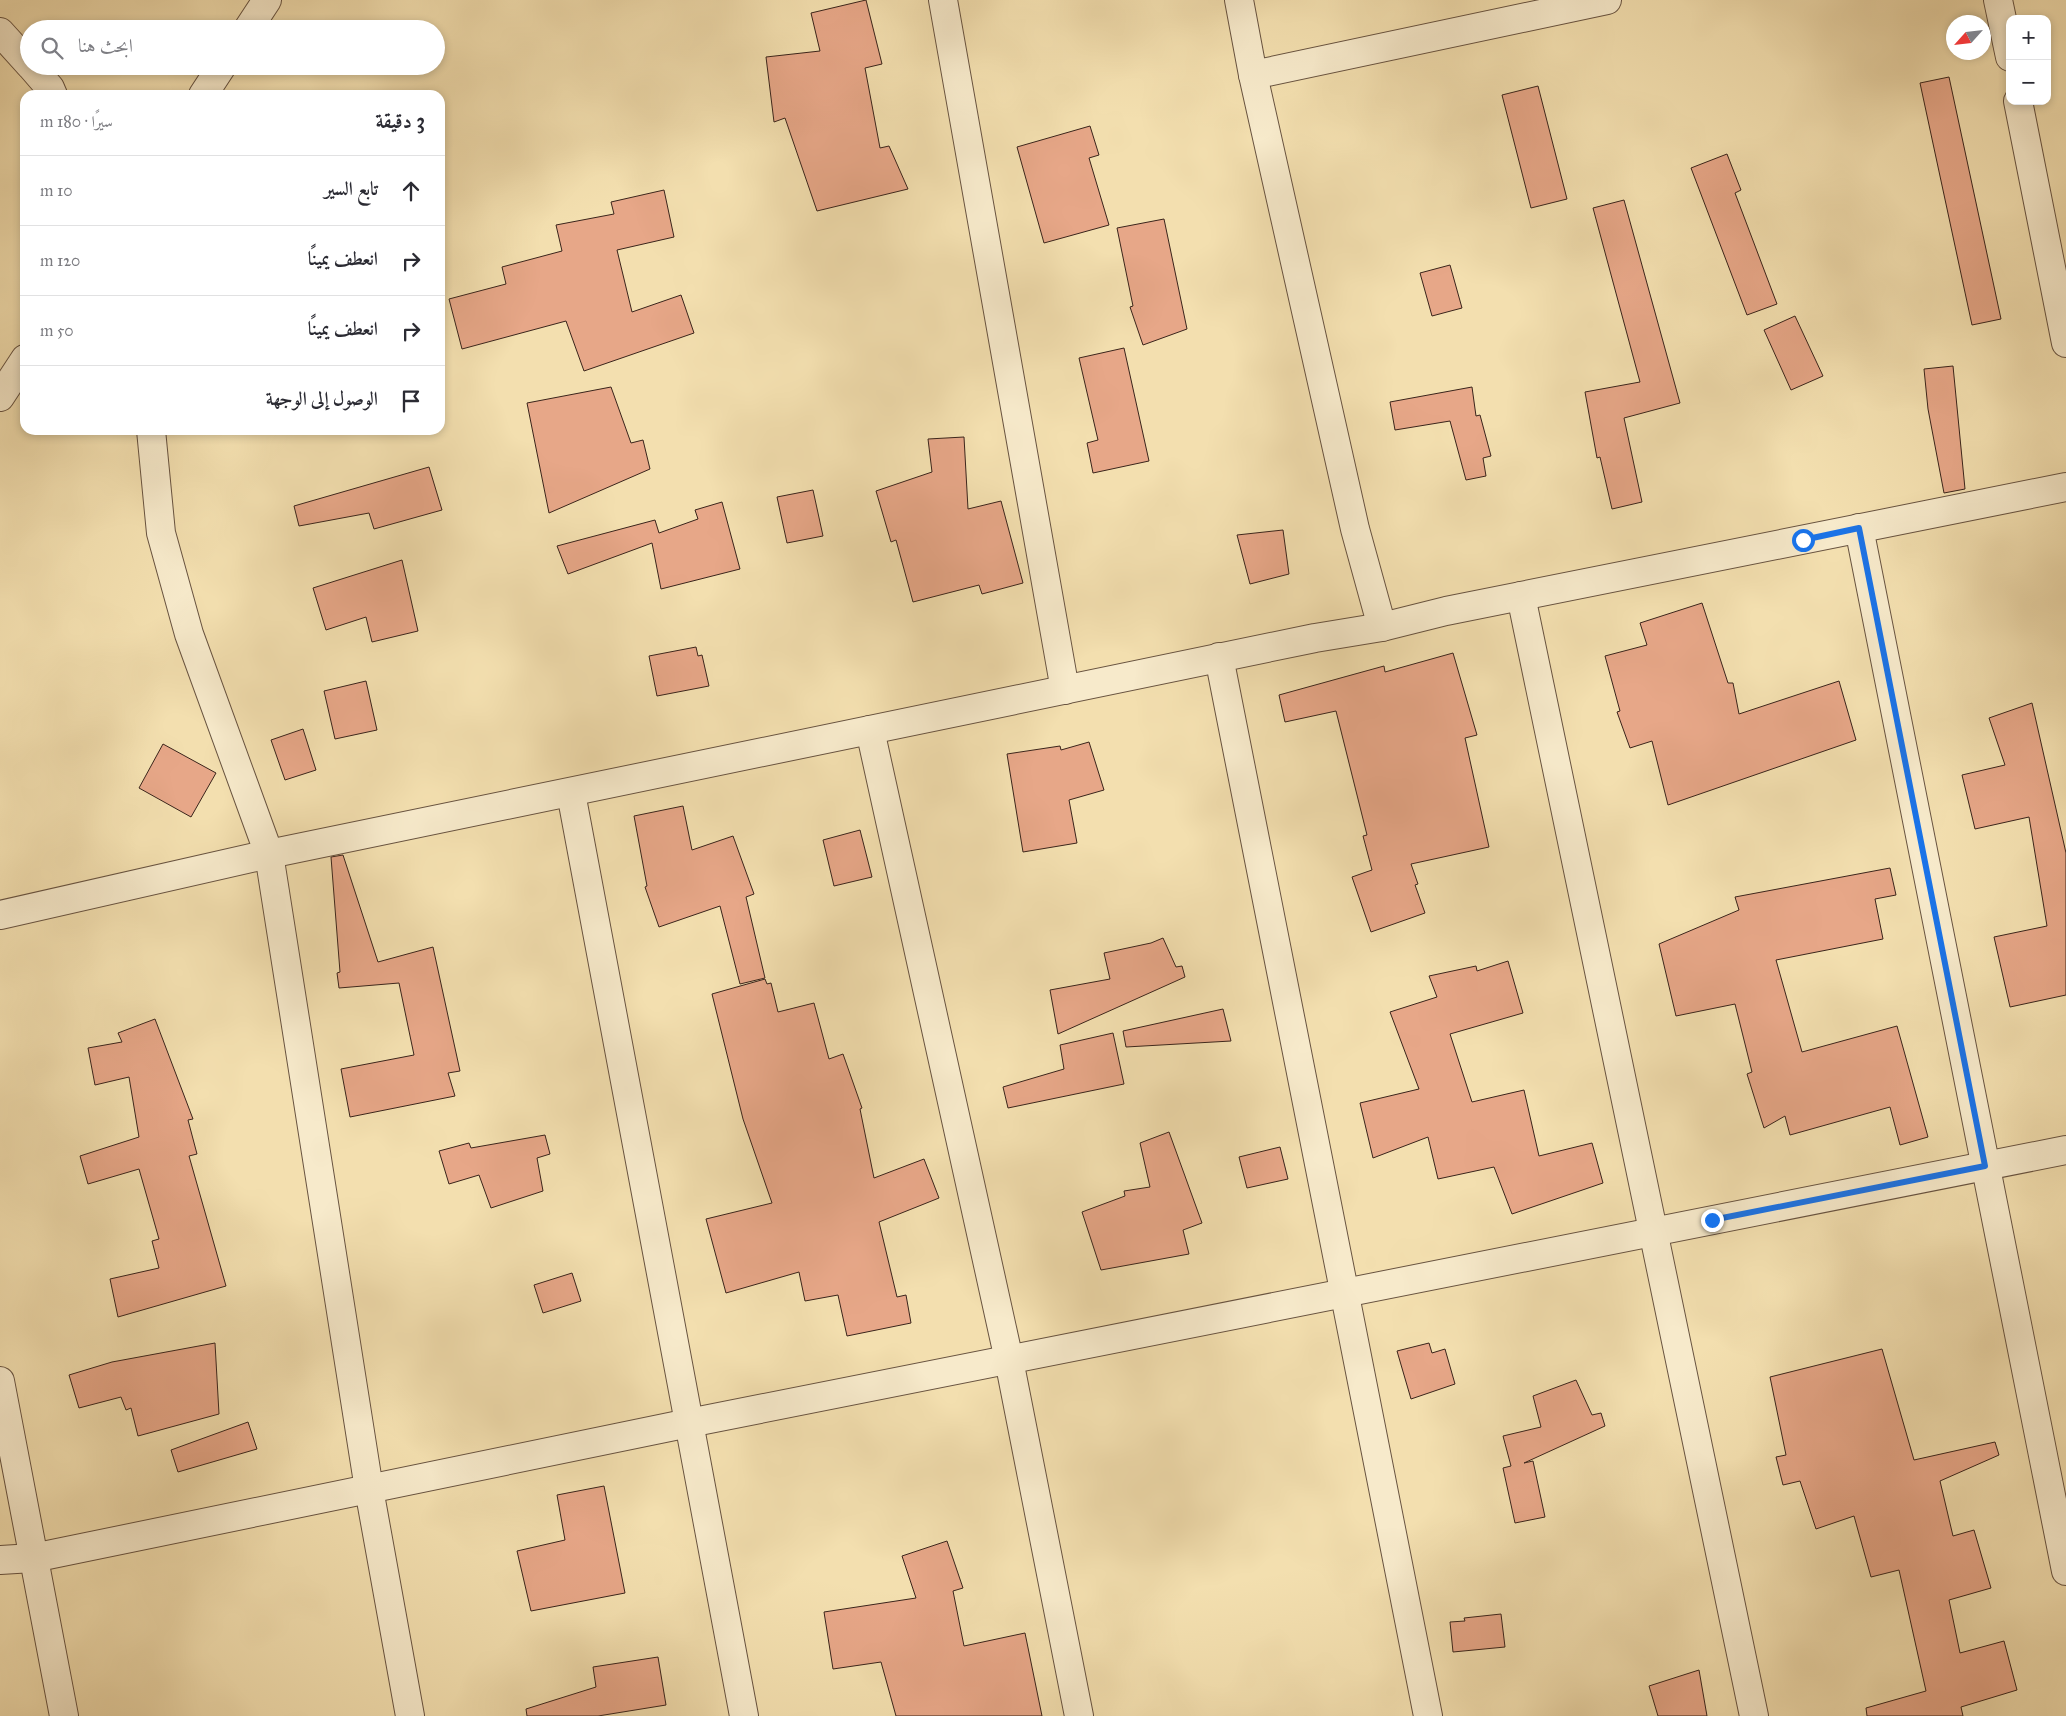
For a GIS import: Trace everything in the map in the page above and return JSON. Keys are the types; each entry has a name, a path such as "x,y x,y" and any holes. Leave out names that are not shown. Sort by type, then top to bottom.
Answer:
{"street":[{"path":"254,20 267,0"},
{"path":"943,0 1065,690"},
{"path":"1239,0 1253,75 1354,529 1382,628"},
{"path":"1253,75 1607,0"},
{"path":"1998,0 2006,38"},
{"path":"0,32 20,54"},
{"path":"39,75 51,90"},
{"path":"206,90 216,75"},
{"path":"2019,105 2066,343"},
{"path":"0,397 20,367"},
{"path":"151,435 161,532 186,625 269,854 369,1489 410,1716"},
{"path":"0,915 269,854 1315,638 1382,628 1446,611 2066,487"},
{"path":"1859,528 2066,1571"},
{"path":"1521,596 1754,1716"},
{"path":"1219,658 1428,1716"},
{"path":"870,730 1009,1360 1079,1716"},
{"path":"571,793 744,1716"},
{"path":"0,1560 33,1558 689,1422 2066,1150"},
{"path":"0,1381 64,1716"}],"building":[{"path":"866,0 882,64 865,68 880,148 889,146 908,189 817,211 785,118 774,122 766,57 820,51 811,13"},
{"path":"1949,77 2001,319 1972,325 1920,83"},
{"path":"1538,86 1567,199 1531,208 1502,95"},
{"path":"1090,126 1099,155 1089,158 1109,225 1044,243 1017,147"},
{"path":"1727,154 1741,190 1735,193 1777,304 1747,315 1691,168"},
{"path":"664,190 674,237 617,250 632,312 681,295 694,333 584,371 566,321 462,349 449,299 506,284 502,267 562,251 556,225 614,214 611,202"},
{"path":"1624,200 1680,403 1624,418 1642,502 1612,509 1600,457 1597,458 1585,392 1640,382 1593,208"},
{"path":"1164,219 1187,329 1143,345 1130,307 1133,306 1117,228"},
{"path":"1450,265 1462,308 1432,316 1420,273"},
{"path":"1795,316 1823,376 1791,390 1764,330"},
{"path":"1124,348 1149,461 1093,473 1087,443 1098,440 1079,358"},
{"path":"1953,366 1965,489 1944,493 1928,409 1924,369"},
{"path":"611,387 631,443 643,440 650,469 549,513 527,403"},
{"path":"1472,387 1476,416 1480,415 1491,456 1483,458 1486,476 1466,480 1450,421 1395,430 1390,402"},
{"path":"964,437 968,509 1001,501 1023,583 982,594 979,585 913,602 896,540 891,542 876,491 932,472 928,439"},
{"path":"429,467 442,510 374,529 369,513 299,526 294,506"},
{"path":"813,490 823,536 787,543 777,497"},
{"path":"722,502 740,569 661,589 652,543 568,574 557,546 655,520 659,533 698,519 695,510"},
{"path":"1283,530 1289,574 1250,584 1237,535"},
{"path":"402,560 418,631 372,642 366,617 326,630 313,588"},
{"path":"1702,603 1728,683 1733,683 1739,714 1839,681 1856,740 1668,805 1652,741 1630,748 1617,712 1620,711 1605,656 1647,645 1640,623"},
{"path":"696,647 698,656 702,655 709,686 657,696 649,656"},
{"path":"1453,653 1477,735 1465,738 1489,847 1411,864 1418,884 1415,885 1425,913 1371,932 1352,877 1372,870 1363,836 1367,835 1336,711 1285,722 1279,695 1384,666 1385,672"},
{"path":"366,681 377,730 335,739 324,691"},
{"path":"2032,703 2066,853 2066,995 2010,1007 1994,937 2047,926 2029,817 1975,829 1962,775 2005,765 1989,718"},
{"path":"303,729 316,770 285,780 271,740"},
{"path":"1089,742 1104,790 1069,800 1077,843 1023,852 1007,754 1060,746 1061,750"},
{"path":"163,744 216,773 191,817 139,788"},
{"path":"683,806 692,850 733,836 754,894 746,897 765,978 740,984 720,906 659,927 645,887 647,886 634,816"},
{"path":"860,830 872,877 834,886 823,840"},
{"path":"343,855 378,962 433,947 460,1071 448,1073 455,1096 350,1117 341,1069 414,1055 399,983 339,988 337,973 340,972 331,857"},
{"path":"1890,868 1896,895 1875,899 1883,939 1776,960 1802,1052 1897,1026 1928,1137 1900,1145 1890,1107 1790,1135 1785,1116 1764,1128 1747,1074 1752,1072 1735,1004 1676,1016 1659,944 1739,910 1735,897"},
{"path":"1163,938 1176,967 1182,966 1185,977 1058,1034 1050,990 1110,979 1104,953 1151,943"},
{"path":"1508,961 1523,1013 1450,1034 1472,1102 1524,1090 1539,1156 1592,1143 1603,1183 1512,1214 1494,1167 1438,1179 1428,1137 1373,1158 1360,1103 1419,1089 1390,1012 1437,997 1429,976 1476,966 1477,971"},
{"path":"765,979 767,984 771,983 778,1012 814,1003 829,1059 843,1054 862,1108 860,1109 874,1178 924,1159 939,1198 879,1222 897,1297 906,1295 911,1323 847,1336 838,1295 805,1301 799,1272 726,1293 706,1219 772,1203 743,1119 712,994"},
{"path":"1223,1009 1231,1041 1126,1047 1123,1031"},
{"path":"155,1019 193,1119 188,1120 197,1154 189,1156 226,1286 118,1317 110,1279 159,1268 152,1241 159,1239 139,1169 88,1184 80,1156 139,1137 129,1077 95,1085 88,1048 122,1042 118,1033"},
{"path":"1113,1033 1124,1084 1008,1108 1003,1087 1064,1069 1060,1045"},
{"path":"1169,1132 1202,1223 1183,1230 1189,1254 1101,1270 1082,1212 1125,1196 1124,1191 1150,1187 1140,1143"},
{"path":"545,1135 550,1154 537,1158 543,1191 491,1208 479,1175 449,1184 439,1151 469,1143 471,1148"},
{"path":"1280,1147 1288,1179 1247,1188 1239,1157"},
{"path":"572,1273 581,1301 543,1313 534,1285"},
{"path":"215,1343 219,1414 138,1436 131,1408 126,1410 121,1397 79,1408 69,1375 112,1362"},
{"path":"1429,1343 1432,1353 1445,1349 1455,1384 1411,1399 1397,1351"},
{"path":"1882,1349 1914,1460 1995,1442 1999,1455 1940,1481 1953,1536 1974,1530 1991,1588 1949,1600 1960,1653 2004,1641 2017,1690 1961,1707 1963,1716 1867,1716 1866,1708 1926,1691 1899,1570 1871,1577 1854,1516 1816,1529 1800,1481 1783,1485 1776,1457 1786,1455 1770,1377"},
{"path":"1576,1380 1592,1415 1601,1413 1605,1426 1524,1463 1533,1461 1545,1517 1515,1523 1503,1468 1511,1466 1503,1436 1541,1427 1533,1396"},
{"path":"248,1422 257,1449 178,1472 171,1450"},
{"path":"604,1486 625,1593 531,1611 517,1551 565,1540 557,1495"},
{"path":"947,1541 963,1588 953,1591 964,1646 1025,1633 1042,1716 896,1716 881,1662 833,1669 824,1612 916,1598 902,1556"},
{"path":"1501,1614 1505,1647 1453,1652 1450,1622 1465,1621 1464,1618"},
{"path":"658,1657 666,1705 598,1716 527,1716 526,1709 596,1687 593,1667"},
{"path":"1699,1670 1707,1716 1658,1716 1649,1686"}],"route":[{"path":"1712,1220 1985,1166 1859,528 1803,540"}]}
